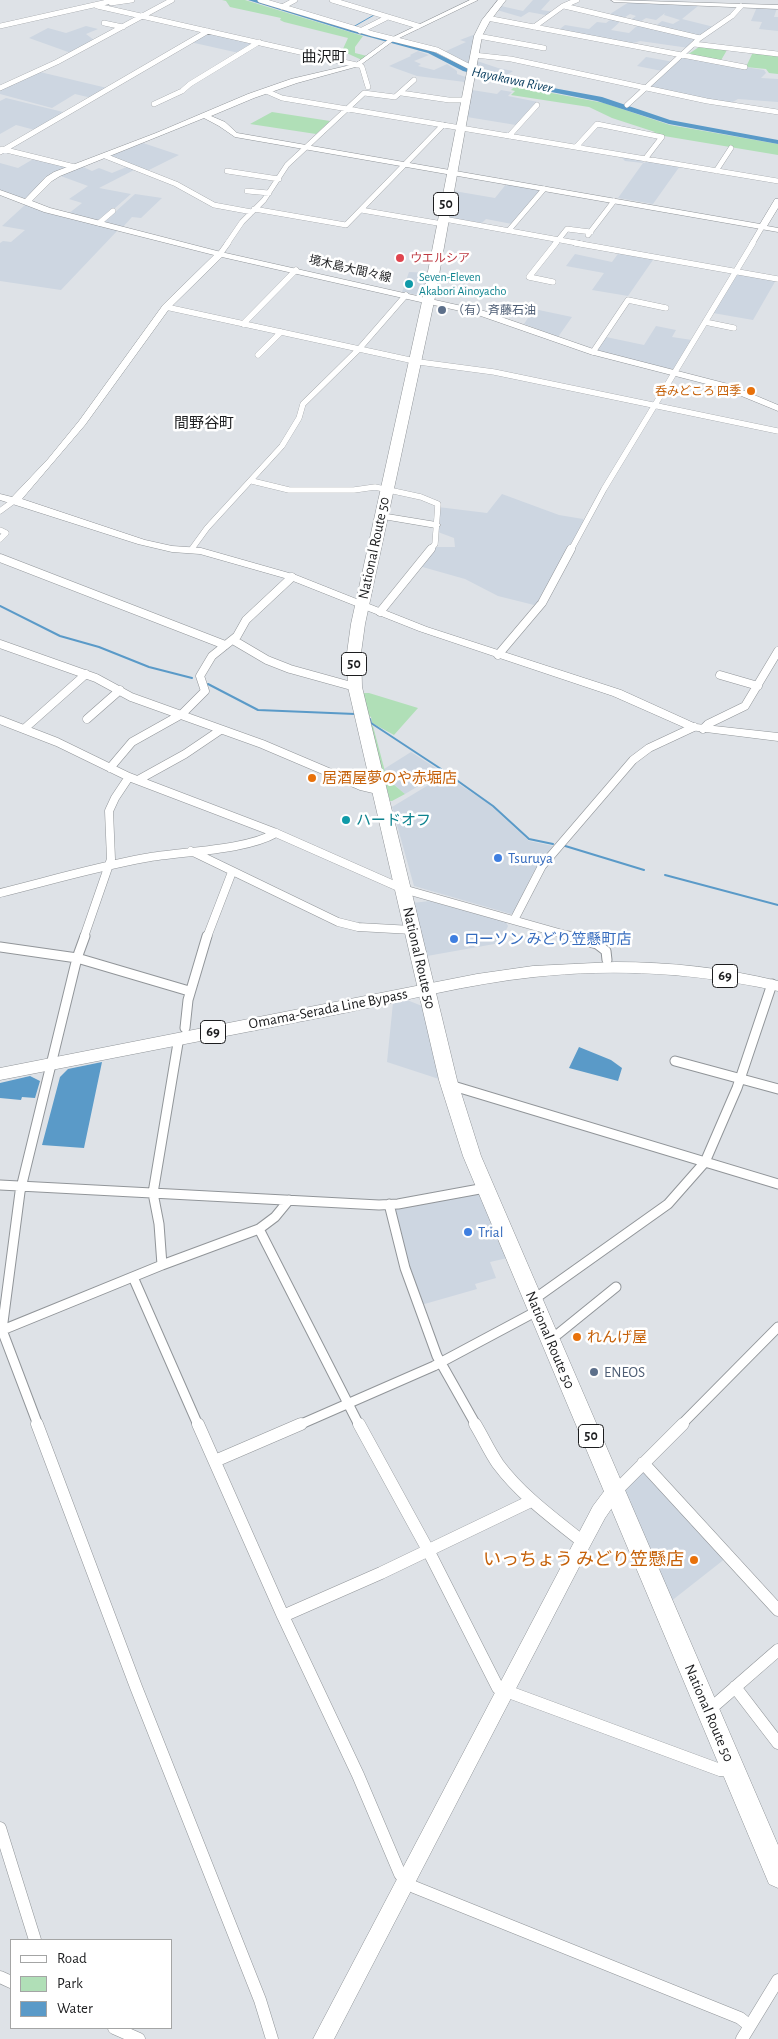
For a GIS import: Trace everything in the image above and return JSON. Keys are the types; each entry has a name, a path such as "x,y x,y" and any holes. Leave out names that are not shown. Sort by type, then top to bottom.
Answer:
{"highway":[{"name":"National Route 50","path":"502,0 487,18 478,36 428,300 362,604 354,653 355,687 378,790 450,1085 466,1138 484,1188 778,1875"}],"main road":[{"name":"Omama-Serada Line Bypass","path":"0,1074 54,1059 531,964 607,960 686,961 776,982"},
{"name":"Omama-Serada Line Bypass","path":"426,986 516,974 607,967 642,967 704,972 776,982"},
{"name":"Omama-Serada Line Bypass","path":"0,1065 54,1059"}],"street":[{"path":"111,3 116,0"},
{"path":"0,26 132,0"},
{"path":"0,88 57,62 172,0"},
{"path":"260,0 390,40 437,50 471,70"},
{"path":"282,7 295,0"},
{"path":"332,0 386,18 418,26"},
{"path":"27,202 51,177 266,91 358,65 390,40 475,0"},
{"path":"534,27 564,6 577,0"},
{"path":"614,0 778,7"},
{"path":"97,6 358,65 362,67 368,87"},
{"path":"564,6 700,38"},
{"path":"627,105 700,38 732,16 742,6"},
{"path":"360,31 386,18"},
{"path":"487,18 745,67"},
{"path":"104,23 123,27"},
{"path":"1,150 208,31"},
{"path":"478,36 544,48"},
{"path":"154,104 182,91 190,84 259,42"},
{"path":"694,44 778,54"},
{"path":"474,55 511,59 707,101 778,112"},
{"path":"0,511 15,500 51,461 82,423 166,307 220,254 253,210 269,193 287,165 364,93 395,97 414,80"},
{"path":"266,91 280,98 778,182"},
{"path":"401,93 445,100 466,100"},
{"path":"509,136 537,105"},
{"path":"205,116 222,124 235,135 778,230"},
{"path":"576,147 597,124 662,137 646,159"},
{"path":"105,156 176,184 214,205 344,225 361,210 443,125"},
{"path":"716,171 731,148"},
{"path":"1,150 74,167"},
{"path":"228,171 278,179"},
{"path":"509,230 544,188"},
{"path":"248,191 269,193"},
{"name":"境木島大間々線","path":"0,192 48,210 220,254 428,300 504,320 593,352 734,389 778,408"},
{"path":"582,243 614,201"},
{"path":"498,655 542,603 604,489 778,201"},
{"path":"361,210 509,230 778,279"},
{"path":"99,223 113,211"},
{"path":"553,282 529,277 558,239 569,228 590,232"},
{"path":"243,324 296,270"},
{"path":"192,550 207,528 282,446 298,418 303,404 359,349 406,295"},
{"path":"593,352 628,300 666,308"},
{"path":"166,307 415,361 494,372 778,431"},
{"path":"705,322 734,328"},
{"path":"258,355 281,332"},
{"path":"252,481 290,490 354,490 372,486 424,498 438,504 437,536 433,547 380,612"},
{"path":"0,497 15,500 151,544 172,549 205,552 292,577 380,612 498,655 547,669 617,693 699,728 778,737"},
{"path":"381,516 436,525"},
{"path":"0,530 6,533 0,538"},
{"path":"0,558 225,645"},
{"path":"110,768 132,742 188,710 205,691 200,674 212,656 232,640 240,632 246,620 292,577"},
{"path":"232,640 266,660 290,669 355,687"},
{"path":"0,644 86,674 131,697 219,731 262,744 371,790 378,790"},
{"path":"514,920 542,866 634,760 649,748 699,728 745,706 778,651"},
{"path":"24,729 86,674"},
{"path":"720,674 758,686"},
{"path":"87,719 120,690"},
{"path":"0,720 63,745 129,777 276,832 403,889 597,944 606,952 607,960"},
{"path":"138,780 185,754 219,731"},
{"path":"129,777 111,805 109,812 112,850 109,868 77,958 22,1186 1,1331 136,1687 260,2000 272,2039"},
{"path":"0,893 152,856 255,841 267,838 276,832"},
{"path":"191,851 338,922 358,927 412,930"},
{"path":"162,1265 153,1193 178,1043 189,990 228,877 232,872"},
{"path":"0,947 77,958 189,990"},
{"path":"215,1461 440,1362 535,1306 668,1204 705,1162 740,1078 776,982"},
{"path":"675,1061 778,1089"},
{"path":"450,1085 778,1184"},
{"path":"0,1185 389,1204 484,1188"},
{"path":"1,1331 162,1265 259,1230 275,1217 289,1200"},
{"path":"389,1204 405,1268 440,1362 497,1462 531,1501 583,1542"},
{"path":"259,1230 348,1404 428,1550 496,1685 504,1692 720,1770 734,1771"},
{"path":"133,1277 284,1616 358,1776 400,1874 406,1882 414,1887 740,2018 750,2026"},
{"path":"549,1338 558,1334 616,1287"},
{"path":"323,2039 599,1512 614,1492 776,1331"},
{"path":"643,1463 778,1610"},
{"path":"284,1616 531,1501"},
{"path":"707,1708 716,1704 778,1650"},
{"path":"735,1687 778,1743"},
{"path":"0,1828 34,1939"},
{"path":"742,2039 778,1980"},
{"path":"116,2029 139,2039"}],"shaded area":[{"path":"533,0 550,0 541,10 555,12 551,16 529,12 521,17 497,10 501,6 523,11"},
{"path":"629,2 698,6 682,19 714,27 701,37 654,27 662,21 673,24 680,20 664,15 665,13 656,20 646,18 638,23 629,21 636,16 630,14 622,19 607,16"},
{"path":"757,7 777,8 774,17 778,17 778,31 759,29 762,22 751,21"},
{"path":"613,18 622,20 611,30 629,33 639,24 697,38 689,48 640,41 627,45 557,31 565,25 589,29 597,22 606,23"},
{"path":"86,26 98,29 86,34 94,40 71,53 29,38 48,28 66,33"},
{"path":"208,32 256,43 239,53 190,42"},
{"path":"476,35 470,65 444,52 466,42 460,40"},
{"path":"418,51 429,55 414,61 421,64 418,66 434,70 447,64 457,71 457,74 466,77 465,82 417,76 389,66"},
{"path":"646,57 674,62 662,71 637,66"},
{"path":"683,57 764,70 766,73 761,78 778,79 778,102 738,99 729,104 651,88 650,86"},
{"path":"477,61 513,71 505,76 476,68"},
{"path":"40,72 107,88 92,98 75,94 52,108 0,94 0,90"},
{"path":"472,90 497,94 501,90 512,92 508,96 538,102 516,125 467,117"},
{"path":"6,98 63,112 63,115 35,130 16,125 0,134 0,101"},
{"path":"143,143 179,155 147,171 108,156"},
{"path":"620,156 644,160 642,162 644,163 648,161 680,166 653,204 618,198 643,163 625,161"},
{"path":"35,158 70,168 50,176 27,200 0,190 0,163 18,168"},
{"path":"81,166 92,171 99,168 112,173 129,166 136,169 99,188 131,194 99,222 68,214 82,203 69,199 88,186 58,175"},
{"path":"507,183 541,189 512,224 486,219 482,223 449,218 454,191 495,198"},
{"path":"135,194 162,198 141,218 132,217 122,228 103,223"},
{"path":"26,204 118,230 61,290 0,281 0,243 3,241 11,242 25,230 2,226"},
{"path":"620,251 655,257 628,296 592,290 604,273 566,266 575,254 612,262"},
{"path":"409,272 430,273 423,296 402,292"},
{"path":"738,273 776,280 753,320 713,313"},
{"path":"534,309 572,317 558,337 524,324"},
{"path":"656,326 676,330 672,337 692,340 674,370 596,351 606,337 644,345"},
{"path":"502,494 559,515 583,519 584,522 555,571 538,606 498,596 465,579 419,566 436,547 455,547 454,538 438,532 438,507 487,513"},
{"path":"411,752 442,772 405,794 387,779 384,769"},
{"path":"445,775 488,803 529,841 553,846 533,873 514,913 511,914 414,886 392,807"},
{"path":"430,901 506,922 508,926 500,943 427,956 413,903"},
{"path":"407,1000 422,1006 439,1079 387,1062 393,1003"},
{"path":"479,1193 507,1258 490,1262 496,1278 475,1284 477,1289 421,1305 393,1211 396,1208"},
{"path":"642,1471 726,1558 670,1602 623,1492"}],"green space":[{"path":"222,0 245,0 363,36 355,47 355,53 367,56 362,60 342,51 348,38 284,22 280,20 281,18 230,7 226,1"},
{"path":"699,47 727,50 720,62 687,55"},
{"path":"753,52 778,55 778,74 769,73 766,69 746,67"},
{"path":"515,86 604,103 670,125 778,144 778,155 652,134 655,132 612,118 589,107 511,95 515,91 511,90"},
{"path":"272,112 330,121 316,134 250,124"},
{"path":"363,693 369,693 418,708 394,735 372,723 371,717 368,715"},
{"path":"370,724 373,726 387,779 405,794 392,801 390,801"}],"water":[{"path":"579,1047 611,1060 622,1068 618,1081 569,1068"},
{"path":"102,1062 84,1148 42,1145 60,1077 68,1069"},
{"path":"30,1076 40,1081 35,1098 22,1097 21,1100 0,1098 0,1083"}],"waterway":[{"name":"Hayakawa River","path":"251,0 430,52 465,70 526,85 599,99 669,122 778,142"},
{"path":"353,27 374,15"},
{"path":"0,606 60,636 99,647 149,667 192,678"},
{"path":"208,684 258,710 355,714"},
{"path":"370,719 371,723 441,769"},
{"path":"448,774 493,806 529,839 553,844"},
{"path":"562,845 644,870"},
{"path":"665,875 778,905"}],"place":[{"name":"ウエルシア","path":"400,258"},
{"name":"Seven-Eleven Akabori Ainoyacho","path":"409,284"},
{"name":"（有）斉藤石油","path":"442,310"},
{"name":"呑みどころ 四季","path":"751,391"},
{"name":"居酒屋夢のや赤堀店","path":"312,778"},
{"name":"ハードオフ","path":"346,820"},
{"name":"Tsuruya","path":"498,858"},
{"name":"ローソン みどり笠懸町店","path":"454,939"},
{"name":"Trial","path":"468,1232"},
{"name":"れんげ屋","path":"577,1337"},
{"name":"ENEOS","path":"594,1372"},
{"name":"いっちょう みどり笠懸店","path":"694,1560"}],"district":[{"name":"曲沢町","path":"324,57"},
{"name":"間野谷町","path":"204,423"}]}
